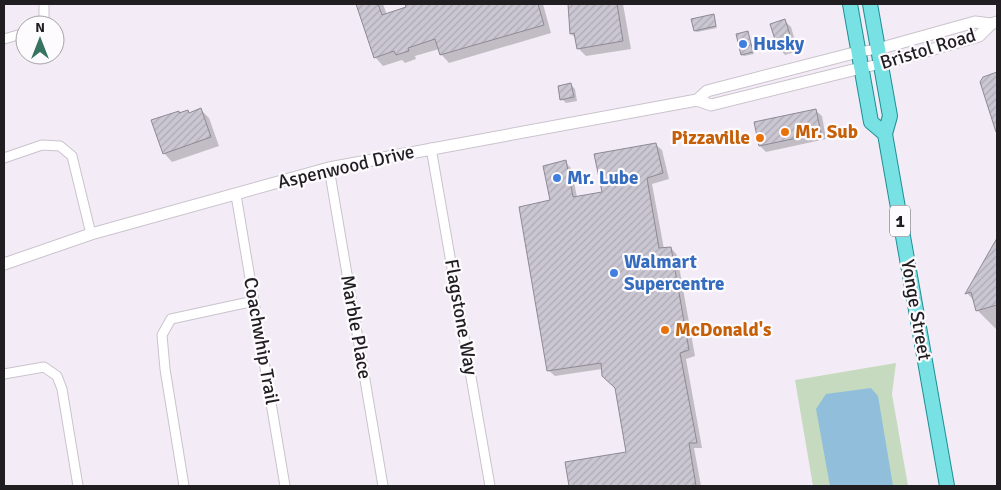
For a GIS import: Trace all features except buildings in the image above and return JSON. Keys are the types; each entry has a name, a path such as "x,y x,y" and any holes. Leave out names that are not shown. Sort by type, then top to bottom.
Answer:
{"main road":[{"name":"Yonge Street","path":"850,4 871,122 885,134"},
{"name":"Yonge Street","path":"870,4 890,116 885,134 947,486"}],"street":[{"name":"Bristol Road","path":"858,52 975,22 994,23"},
{"name":"Bristol Road","path":"861,68 979,36 994,23"},
{"name":"Aspenwood Drive","path":"697,100 707,90 858,52"},
{"name":"Aspenwood Drive","path":"4,264 91,234 329,168 697,100 711,105 861,68"},
{"path":"4,158 42,145 60,146 72,156 91,234"},
{"name":"Flagstone Way","path":"431,148 490,486"},
{"name":"Marble Place","path":"329,168 382,486"},
{"name":"Coachwhip Trail","path":"236,195 285,486"},
{"path":"184,486 165,369 162,335 171,319 254,301"},
{"path":"4,374 44,367 57,376 62,390 78,486"}],"green space":[{"path":"896,363 892,394 908,486 813,486 795,380"}],"water":[{"path":"871,388 878,396 893,486 830,486 816,409 826,394"}],"place":[{"name":"Husky","path":"743,44"},
{"name":"Mr. Sub","path":"785,132"},
{"name":"Pizzaville","path":"760,138"},
{"name":"Mr. Lube","path":"557,178"},
{"name":"Walmart Supercentre","path":"614,273"},
{"name":"McDonald's","path":"665,330"}]}
